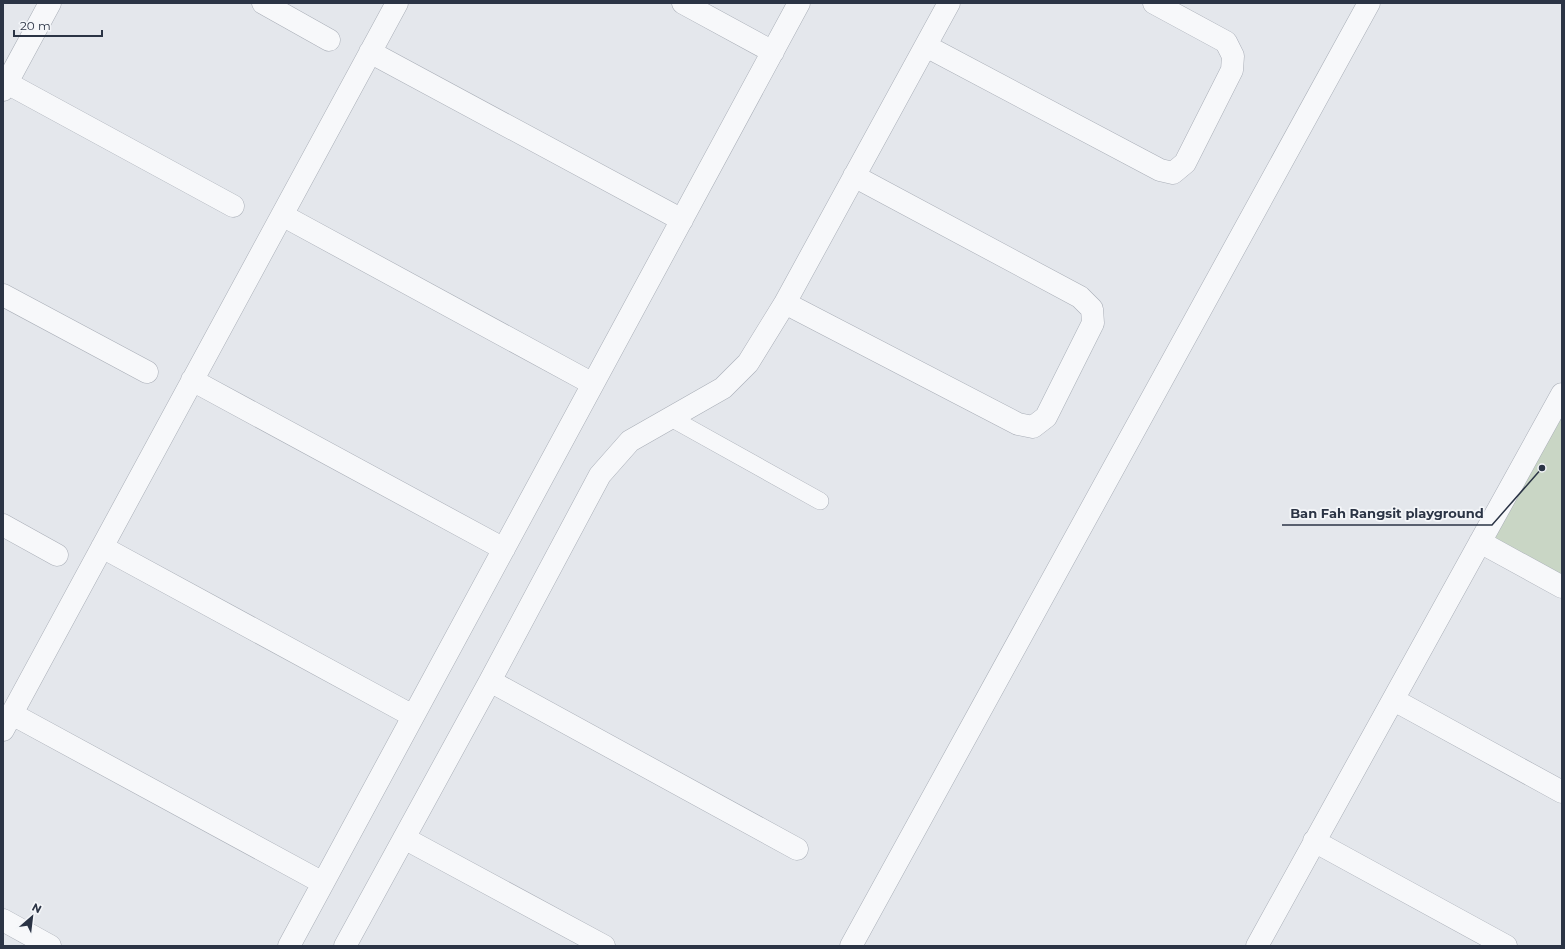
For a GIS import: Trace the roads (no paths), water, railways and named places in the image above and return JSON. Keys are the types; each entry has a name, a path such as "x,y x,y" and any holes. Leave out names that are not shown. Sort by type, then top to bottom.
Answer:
{"street":[{"path":"50,3 5,87 232,206"},
{"path":"263,3 329,40"},
{"path":"323,883 7,722 397,3"},
{"path":"684,3 773,52"},
{"path":"289,946 799,3"},
{"path":"345,946 490,681 600,475 630,441 723,388 748,363 785,303 949,3"},
{"path":"926,46 1160,170 1173,173 1185,163 1232,70 1233,56 1226,42 1154,3"},
{"path":"851,946 1369,3"},
{"path":"370,52 682,220"},
{"path":"785,303 1018,424 1034,427 1046,417 1093,323 1092,309 1080,298 854,176"},
{"path":"282,215 593,384"},
{"path":"3,296 147,372"},
{"path":"192,380 504,548"},
{"path":"1257,946 1562,394"},
{"path":"3,525 57,555"},
{"path":"1480,542 1562,587"},
{"path":"102,547 413,716"},
{"path":"490,681 797,849"},
{"path":"1394,700 1562,792"},
{"path":"404,838 604,946"},
{"path":"1314,841 1506,946"},
{"path":"3,920 50,946"}],"lane":[{"path":"671,418 820,501"}],"place":[{"name":"Ban Fah Rangsit playground","path":"1542,468"}]}
